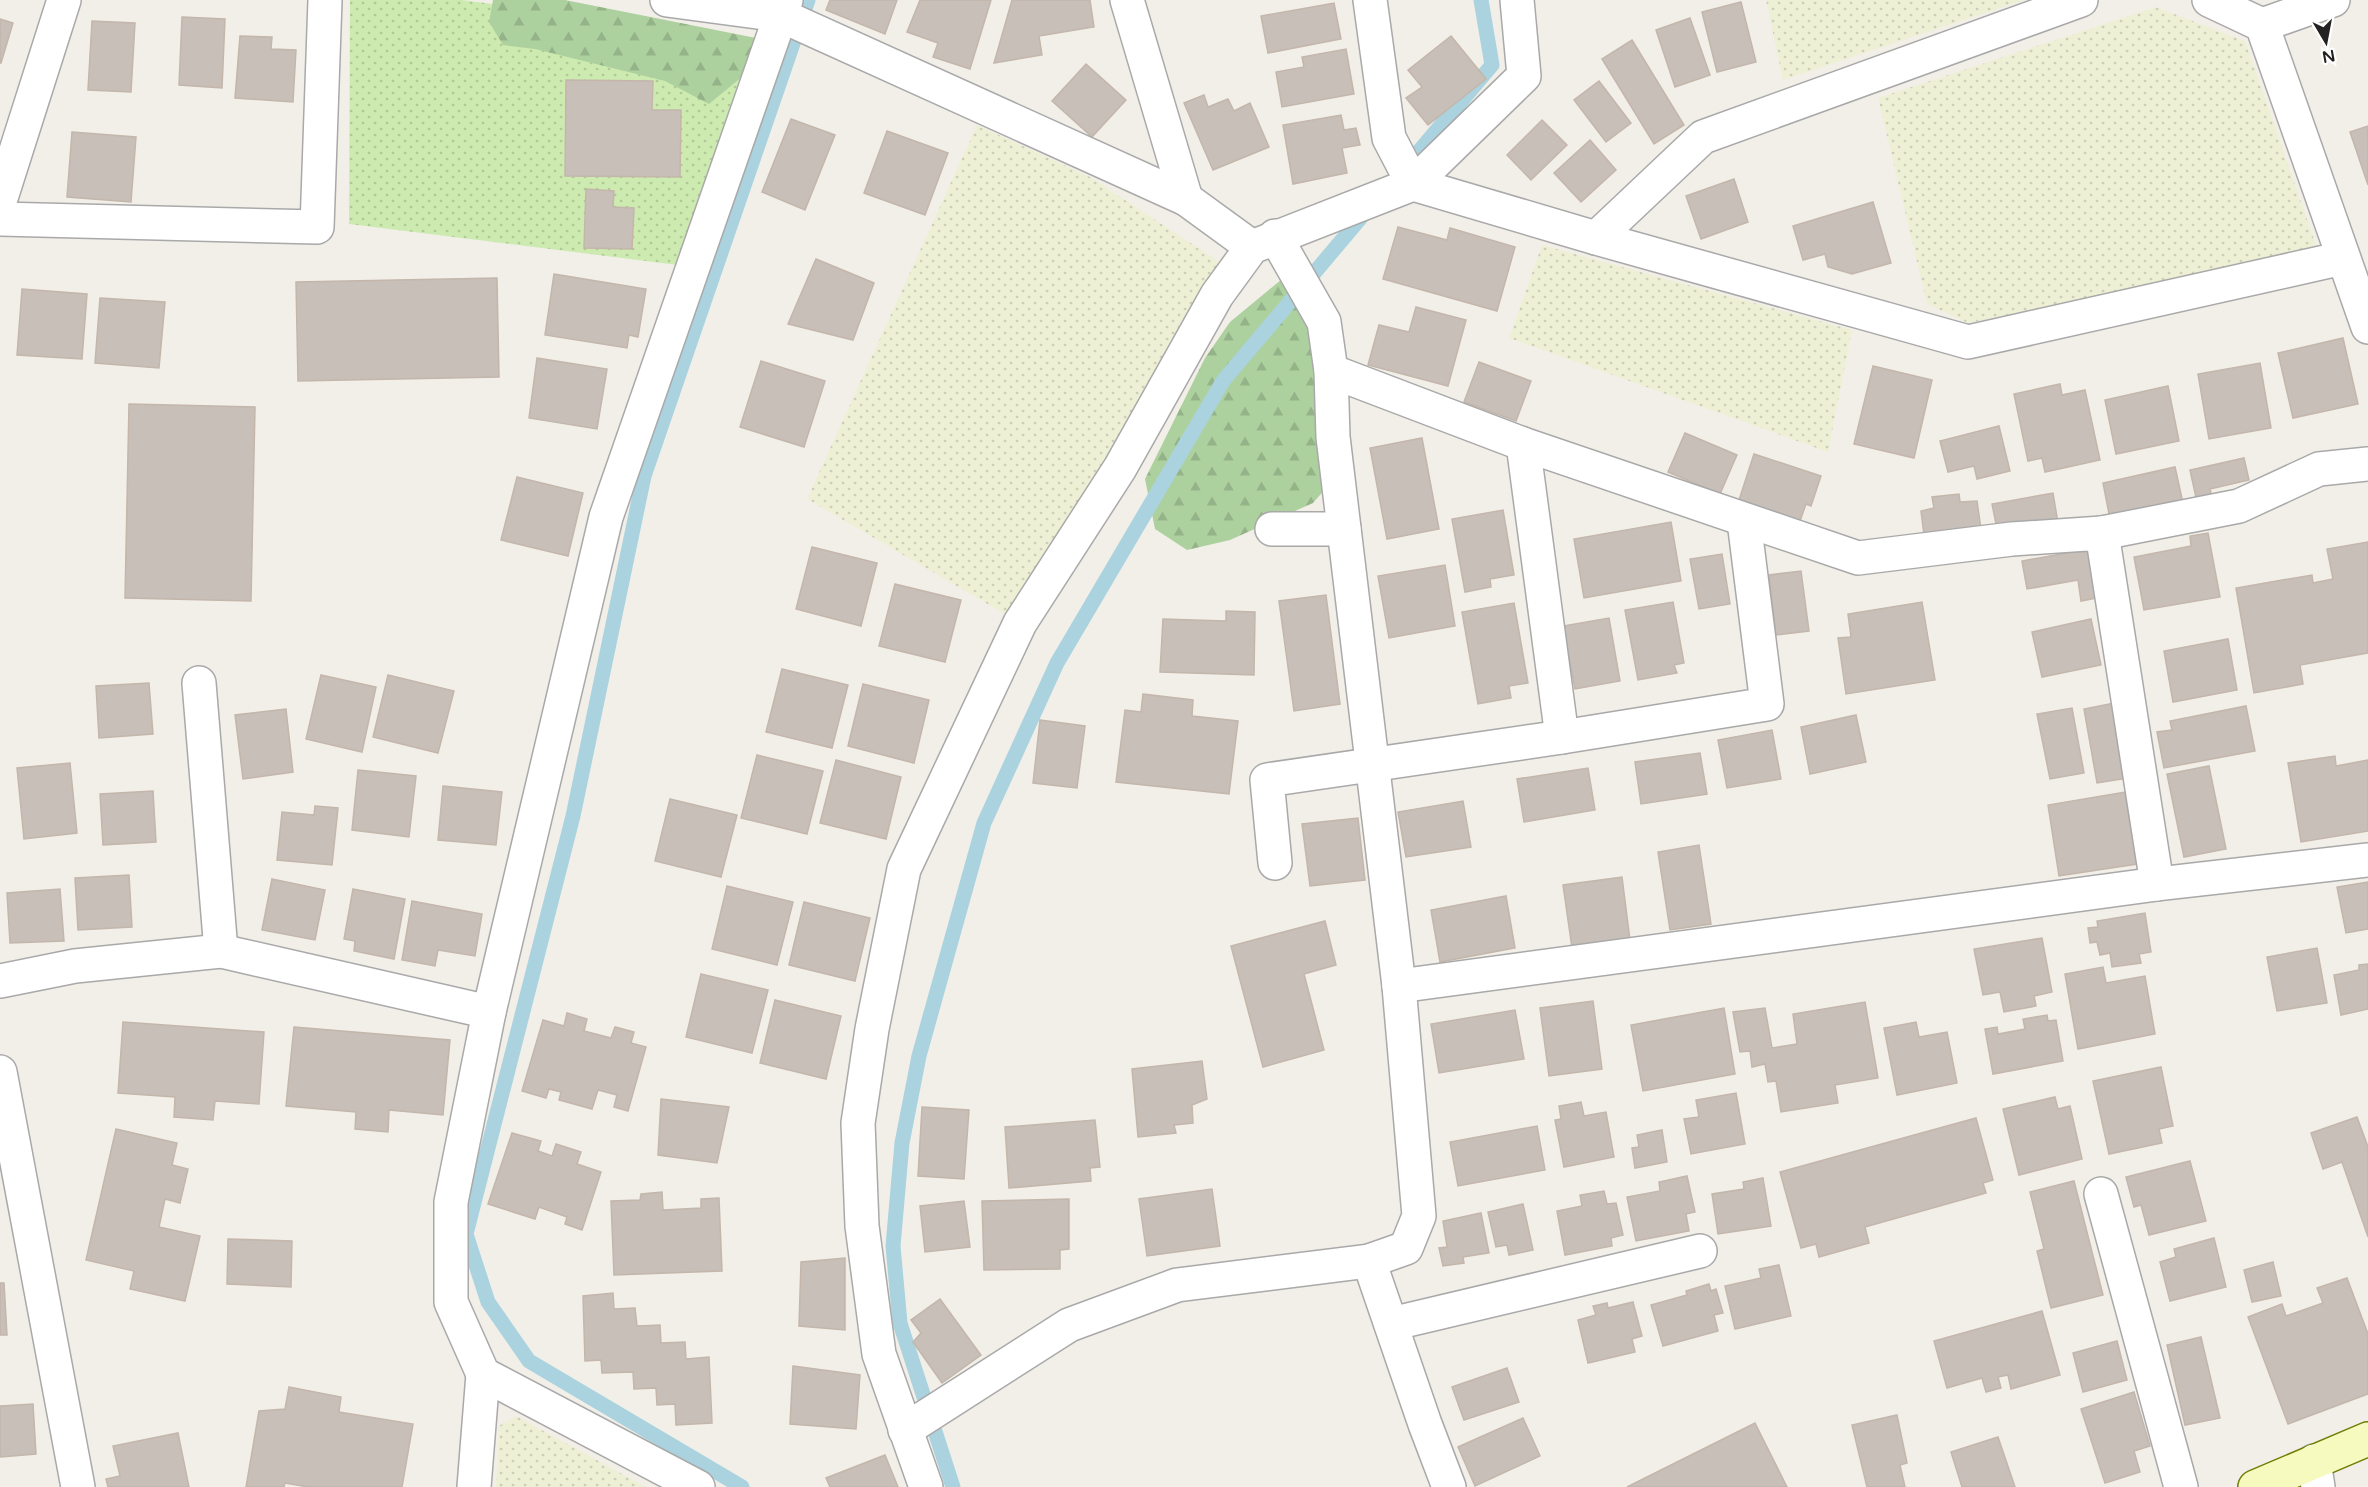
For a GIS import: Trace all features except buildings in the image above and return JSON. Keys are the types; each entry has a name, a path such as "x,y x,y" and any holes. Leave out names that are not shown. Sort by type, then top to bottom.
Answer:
{"main road":[{"path":"2255,1487 2316,1474 2368,1439"}],"street":[{"path":"0,201 64,0"},
{"path":"0,219 317,227 325,0"},
{"path":"667,0 783,8 1186,198 1263,242 1324,322 1331,371 1333,436 1399,986 1419,1216 1406,1248 1369,1261 1177,1285 1070,1325 905,1430"},
{"path":"1127,0 1186,198"},
{"path":"1370,0 1389,138 1413,184 1596,238 1968,342 2343,258"},
{"path":"926,1487 879,1354 862,1226 858,1123 872,1029 904,870 1020,623 1120,468 1217,295 1263,242 1413,184 1524,76 1517,0"},
{"path":"1596,238 1703,137 2081,0"},
{"path":"2209,0 2262,25 2333,0"},
{"path":"474,1487 483,1374 451,1302 451,1202 489,1012 606,517 783,8"},
{"path":"2262,25 2368,327"},
{"path":"1331,371 1523,444 1858,558 2012,539 2102,533 2239,506 2319,469 2368,464"},
{"path":"1523,444 1562,737"},
{"path":"1275,862 1267,780 1372,766 1767,704 1744,521"},
{"path":"1272,529 1344,529"},
{"path":"2102,533 2157,884"},
{"path":"199,683 221,951"},
{"path":"1399,986 2157,884 2368,860"},
{"path":"0,981 75,966 221,951 489,1012"},
{"path":"0,1072 78,1487"},
{"path":"2101,1194 2181,1487"},
{"path":"1391,1324 1700,1251"},
{"path":"1369,1261 1449,1487"},
{"path":"483,1374 698,1487"}],"green space":[{"path":"350,0 462,0 756,38 678,265 349,224"},
{"path":"493,0 565,0 756,38 743,76 709,104 665,81 535,49 503,45 489,22"},
{"path":"1766,0 2024,0 1783,80"},
{"path":"2156,7 2245,41 2318,251 1968,323 1927,304 1878,98"},
{"path":"977,125 1090,177 1224,265 1020,623 807,499"},
{"path":"1542,245 1852,330 1828,452 1509,338"},
{"path":"1287,275 1325,331 1327,487 1313,503 1230,540 1187,550 1155,529 1145,479 1205,358 1230,322"},
{"path":"516,1416 646,1487 496,1487 499,1426"}],"waterway":[{"path":"742,1487 529,1361 488,1302 466,1234 573,816 644,476 808,0"},
{"path":"1403,170 1492,65 1481,0"},
{"path":"953,1487 900,1323 893,1246 902,1143 919,1056 984,823 1057,663 1223,381 1369,208"}]}
